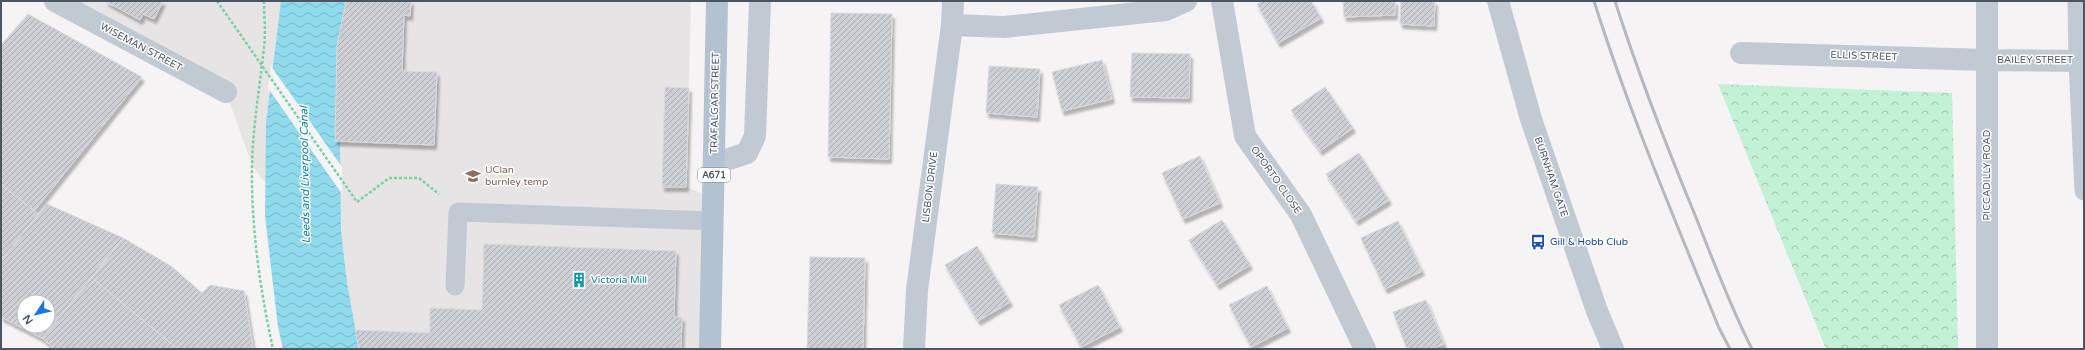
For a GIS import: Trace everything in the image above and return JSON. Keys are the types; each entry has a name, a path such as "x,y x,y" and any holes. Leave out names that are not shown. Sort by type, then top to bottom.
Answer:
{"main road":[{"name":"TRAFALGAR STREET","path":"710,349 717,1"}],"street":[{"name":"WISEMAN STREET","path":"55,1 226,92"},
{"path":"714,164 747,153 755,136 760,1"},
{"name":"LISBON DRIVE","path":"914,349 917,290 952,25 953,1"},
{"path":"952,25 1004,28 1166,10 1186,1"},
{"name":"OPORTO CLOSE","path":"1222,1 1245,136 1301,215 1365,349"},
{"name":"BURNHAM GATE","path":"1498,1 1531,119 1597,311 1613,349"},
{"name":"PICCADILLY ROAD","path":"1986,349 1987,1"},
{"name":"ELLIS STREET","path":"1741,53 1987,60"},
{"name":"BAILEY STREET","path":"1987,60 2081,61"}],"lane":[{"path":"2077,1 2081,61 2084,192"},
{"path":"455,286 458,212 713,221"}],"path":[{"path":"217,1 357,202 389,178 419,178 434,189 458,212"},
{"path":"264,1 264,45 257,96 252,172 254,226 262,299 273,349"}],"shaded area":[{"name":"UClan burnley temp","path":"55,1 691,1 686,187 714,198 710,349 359,349 349,298 252,165 226,92"}],"green space":[{"path":"1718,84 1952,93 1958,349 1826,349"}],"water":[{"name":"Leeds and Liverpool Canal","path":"281,1 346,1 337,46 335,141 340,141 341,231 347,283 359,349 283,349 278,327 265,216 266,123"}],"pier":[{"path":"271,66 342,167 342,194 268,88"}],"building":[{"path":"105,1 163,1 154,19 143,14 140,20"},
{"path":"346,1 411,1 410,16 404,15 402,71 437,72 434,145 335,141 337,46"},
{"path":"1262,1 1311,1 1321,18 1278,43 1257,4"},
{"path":"1343,1 1395,1 1395,15 1344,17"},
{"path":"1401,1 1435,1 1434,26 1400,24"},
{"path":"831,13 892,14 889,159 828,157"},
{"path":"28,14 142,77 34,211 1,184 1,45"},
{"path":"1132,53 1190,54 1189,98 1130,97"},
{"path":"1102,60 1112,99 1062,111 1052,72"},
{"path":"989,66 1040,69 1037,117 986,113"},
{"path":"665,87 689,88 686,187 662,187"},
{"path":"1325,87 1353,128 1320,151 1291,110"},
{"path":"1359,153 1389,200 1356,221 1326,174"},
{"path":"1200,156 1220,203 1183,219 1162,173"},
{"path":"1,184 38,214 1,261"},
{"path":"996,184 1038,187 1034,237 992,233"},
{"path":"47,204 123,238 56,321 56,294 16,294 16,325 1,317 1,261"},
{"path":"1222,220 1250,265 1217,285 1189,240"},
{"path":"1398,221 1422,271 1385,289 1361,238"},
{"path":"123,238 171,266 202,293 210,285 244,291 253,349 178,349 92,278"},
{"name":"Victoria Mill","path":"484,244 676,251 674,317 682,317 681,349 359,349 355,330 430,333 430,308 482,310"},
{"path":"977,246 1010,302 978,321 945,265"},
{"path":"810,257 865,258 863,349 807,349"},
{"path":"92,278 178,349 55,349 42,338 45,334 56,334 56,321"},
{"path":"1098,285 1120,327 1081,347 1059,305"},
{"path":"1267,286 1288,328 1251,347 1229,305"},
{"path":"1426,300 1444,344 1431,349 1407,349 1393,312"},
{"path":"34,334 45,334 42,338"}],"railway":[{"path":"1594,1 1622,84 1653,166 1719,328 1730,349"},
{"path":"1615,1 1663,136 1722,283 1752,349"}],"place":[{"name":"UClan burnley temp","path":"473,176"},
{"name":"Gill & Hobb Club","path":"1538,242"},
{"name":"Victoria Mill","path":"579,280"}]}
